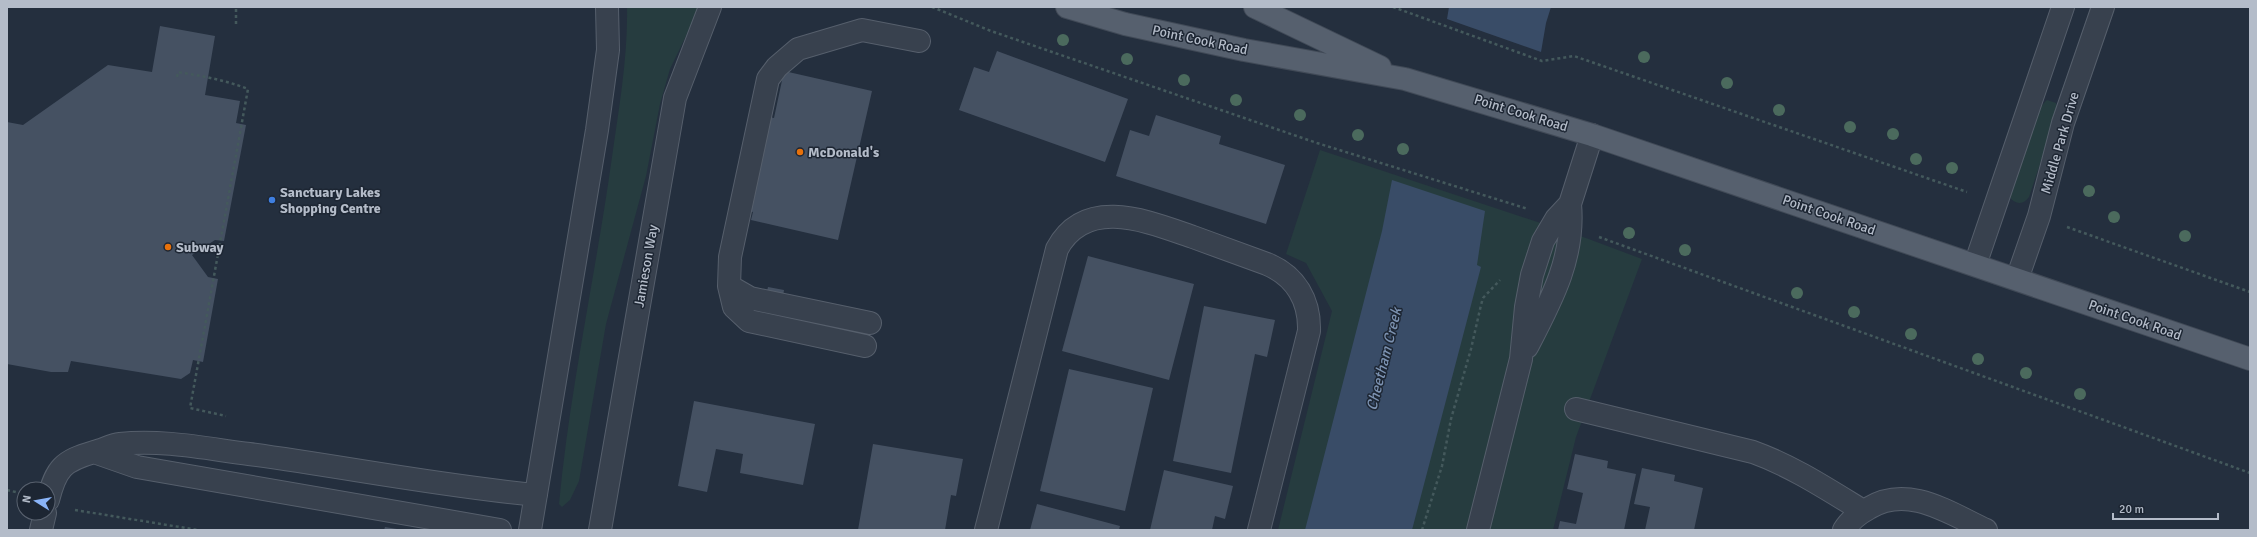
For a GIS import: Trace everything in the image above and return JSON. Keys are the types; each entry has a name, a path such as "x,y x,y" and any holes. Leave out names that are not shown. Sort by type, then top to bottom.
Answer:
{"main road":[{"name":"Point Cook Road","path":"1067,7 1126,24 1244,50 1405,79 1592,135 2250,359"},
{"name":"Point Cook Road","path":"1255,7 1405,79"}],"street":[{"path":"530,530 598,130 608,50 607,7"},
{"name":"Jamieson Way","path":"600,530 675,98 710,7"},
{"path":"1975,265 2063,7"},
{"name":"Middle Park Drive","path":"2017,279 2039,216 2064,123 2103,7"},
{"path":"865,346 749,321 734,307 729,286 730,256 768,79 777,67 798,50 862,30 919,41"},
{"path":"1478,530 1522,359 1553,296 1561,274 1572,226 1570,204 1592,135"},
{"path":"986,530 1057,249 1062,239 1070,230 1095,219 1110,216 1140,219 1267,264 1287,275 1302,294 1309,315 1309,331 1259,530"},
{"path":"729,286 750,298 870,323"},
{"path":"1576,409 1727,444 1753,452 1774,460 1811,479 1863,511"},
{"path":"54,481 63,465 83,454 120,444 172,444 323,464 411,480 536,495"},
{"path":"94,452 137,467 500,530"},
{"path":"1844,530 1853,518 1863,511 1884,501 1904,497 1944,510 1986,530"}],"path":[{"path":"236,7 236,24"},
{"path":"1393,7 1542,61 1574,56 1997,203"},
{"path":"177,77 178,72 209,77 248,89 190,408 226,416"},
{"path":"2039,216 2250,292"},
{"path":"1422,530 1442,466 1451,419 1472,349 1481,305 1487,293 1501,279"},
{"path":"70,509 198,530"}],"green space":[{"path":"627,7 700,7 670,69 660,104 646,176 606,324 579,481 570,500 562,507 559,504 576,373 606,200 625,63"},
{"path":"2047,100 2056,103 2058,110 2029,197 2025,201 2018,203 2011,199 2010,195 2036,117 2041,107"},
{"path":"1320,150 1586,238 1642,259 1576,437 1553,530 1278,530 1332,311 1306,263 1286,254"}],"water":[{"path":"1449,7 1551,7 1546,23 1541,52 1447,19"},
{"name":"Cheetham Creek","path":"1392,180 1485,211 1477,265 1481,267 1412,530 1305,530 1382,231"}],"building":[{"path":"160,26 215,36 205,95 240,101 236,123 246,125 224,241 215,240 192,255 208,277 218,279 203,362 193,360 190,373 181,379 71,361 68,372 51,372 7,364 7,122 23,125 108,65 152,72"},
{"path":"997,51 1128,99 1105,162 959,110 974,67 989,72"},
{"path":"784,71 872,91 838,240 751,220 753,212 741,209 762,115 774,118"},
{"path":"1156,115 1221,136 1219,144 1285,165 1266,224 1116,176 1130,130 1149,136"},
{"path":"1088,256 1194,284 1169,380 1062,351"},
{"path":"768,287 784,290 782,302 765,299"},
{"path":"1204,306 1275,320 1267,357 1255,354 1231,473 1173,461"},
{"path":"1069,369 1153,388 1125,511 1040,491"},
{"path":"694,401 815,424 803,485 740,473 743,454 716,449 707,492 678,486"},
{"path":"873,444 963,459 956,496 951,495 945,530 858,530"},
{"path":"1575,454 1608,461 1607,468 1636,474 1624,530 1558,530 1560,521 1576,524 1583,493 1567,489"},
{"path":"1642,468 1675,475 1674,481 1703,488 1694,530 1645,530 1650,507 1634,504"},
{"path":"1164,470 1233,486 1225,519 1215,516 1212,530 1150,530"},
{"path":"1037,504 1120,526 1119,530 1030,530"},
{"path":"385,527 397,529 397,530 384,530"}],"place":[{"name":"McDonald's","path":"800,152"},
{"name":"Sanctuary Lakes Shopping Centre","path":"272,200"},
{"name":"Subway","path":"168,247"}]}
